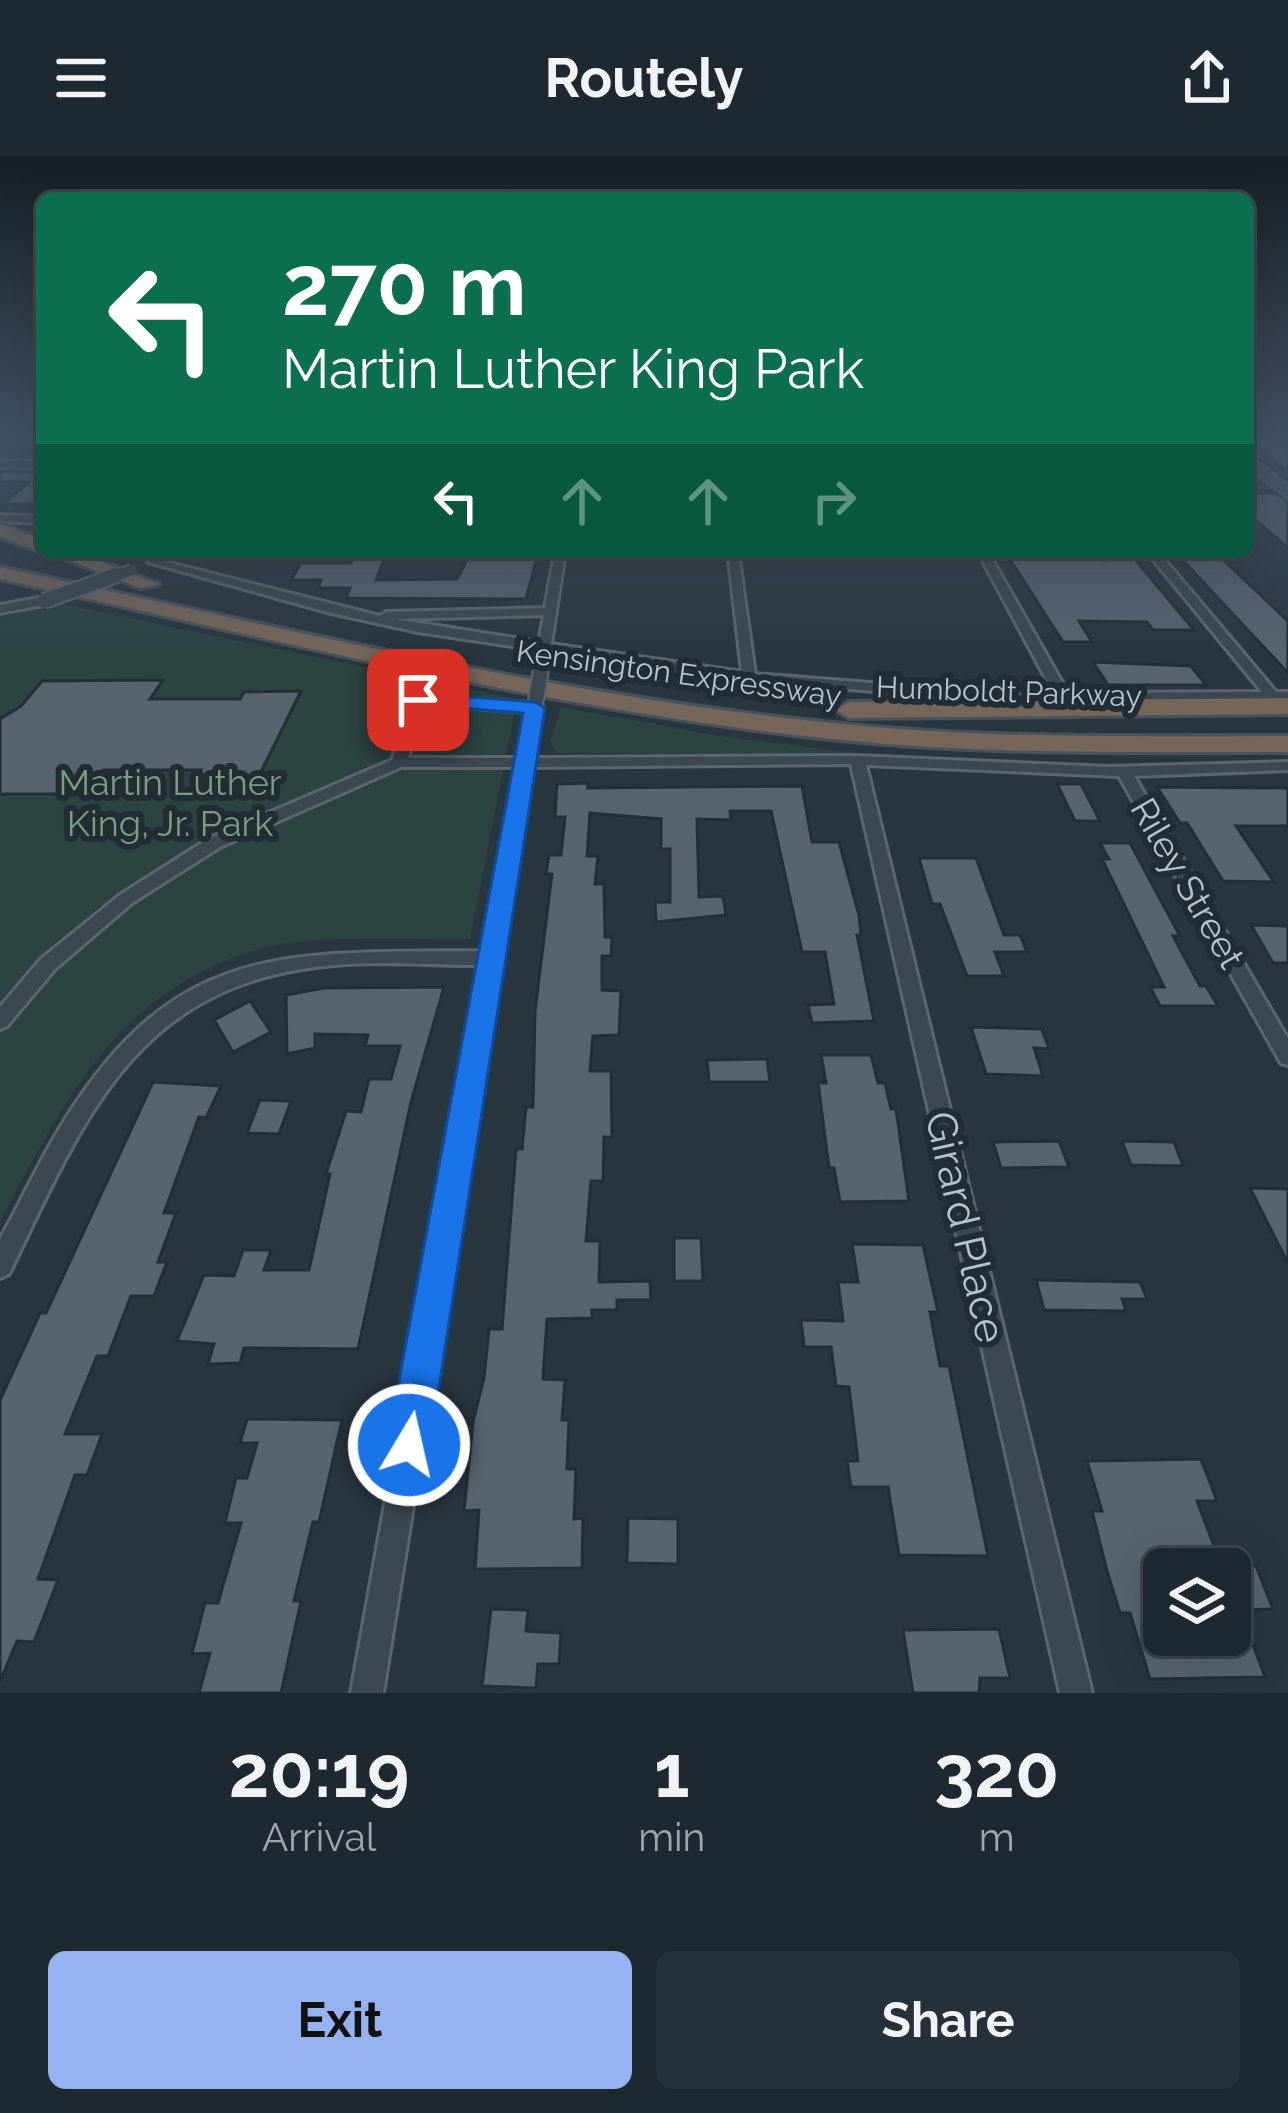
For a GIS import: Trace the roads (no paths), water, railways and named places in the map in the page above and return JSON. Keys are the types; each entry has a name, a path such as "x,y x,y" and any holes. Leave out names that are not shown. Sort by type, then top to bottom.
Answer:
{"highway":[{"path":"0,530 36,544"},
{"name":"Kensington Expressway","path":"0,558 502,663 713,696 997,720 1288,723"},
{"path":"75,558 201,601"},
{"name":"Kensington Expressway","path":"0,573 489,680 632,706 843,732 1087,743 1288,744"},
{"path":"0,590 134,602"},
{"path":"849,710 1283,699"},
{"path":"632,706 730,730 889,752 1288,764"}],"street":[{"path":"0,517 36,517"},
{"path":"0,609 44,601 160,558"},
{"path":"367,1693 559,558"},
{"path":"734,558 749,677"},
{"path":"986,558 1064,697"},
{"path":"1157,558 1283,699"},
{"name":"Humboldt Parkway","path":"154,562 375,619 544,654 749,677 1010,698 1283,699"},
{"path":"375,619 429,611 550,611"},
{"path":"399,763 418,700 536,704"},
{"path":"0,1022 48,964 126,898 214,843 399,763 856,760 1124,772 1288,764"},
{"name":"Girard Place","path":"856,760 1076,1693"},
{"name":"Riley Street","path":"1124,772 1288,1057"},
{"path":"0,1266 93,1088 141,1034 184,1002 250,973 285,964 490,958"}],"park label":[{"name":"Martin Luther King, Jr. Park","path":"170,802"}]}
